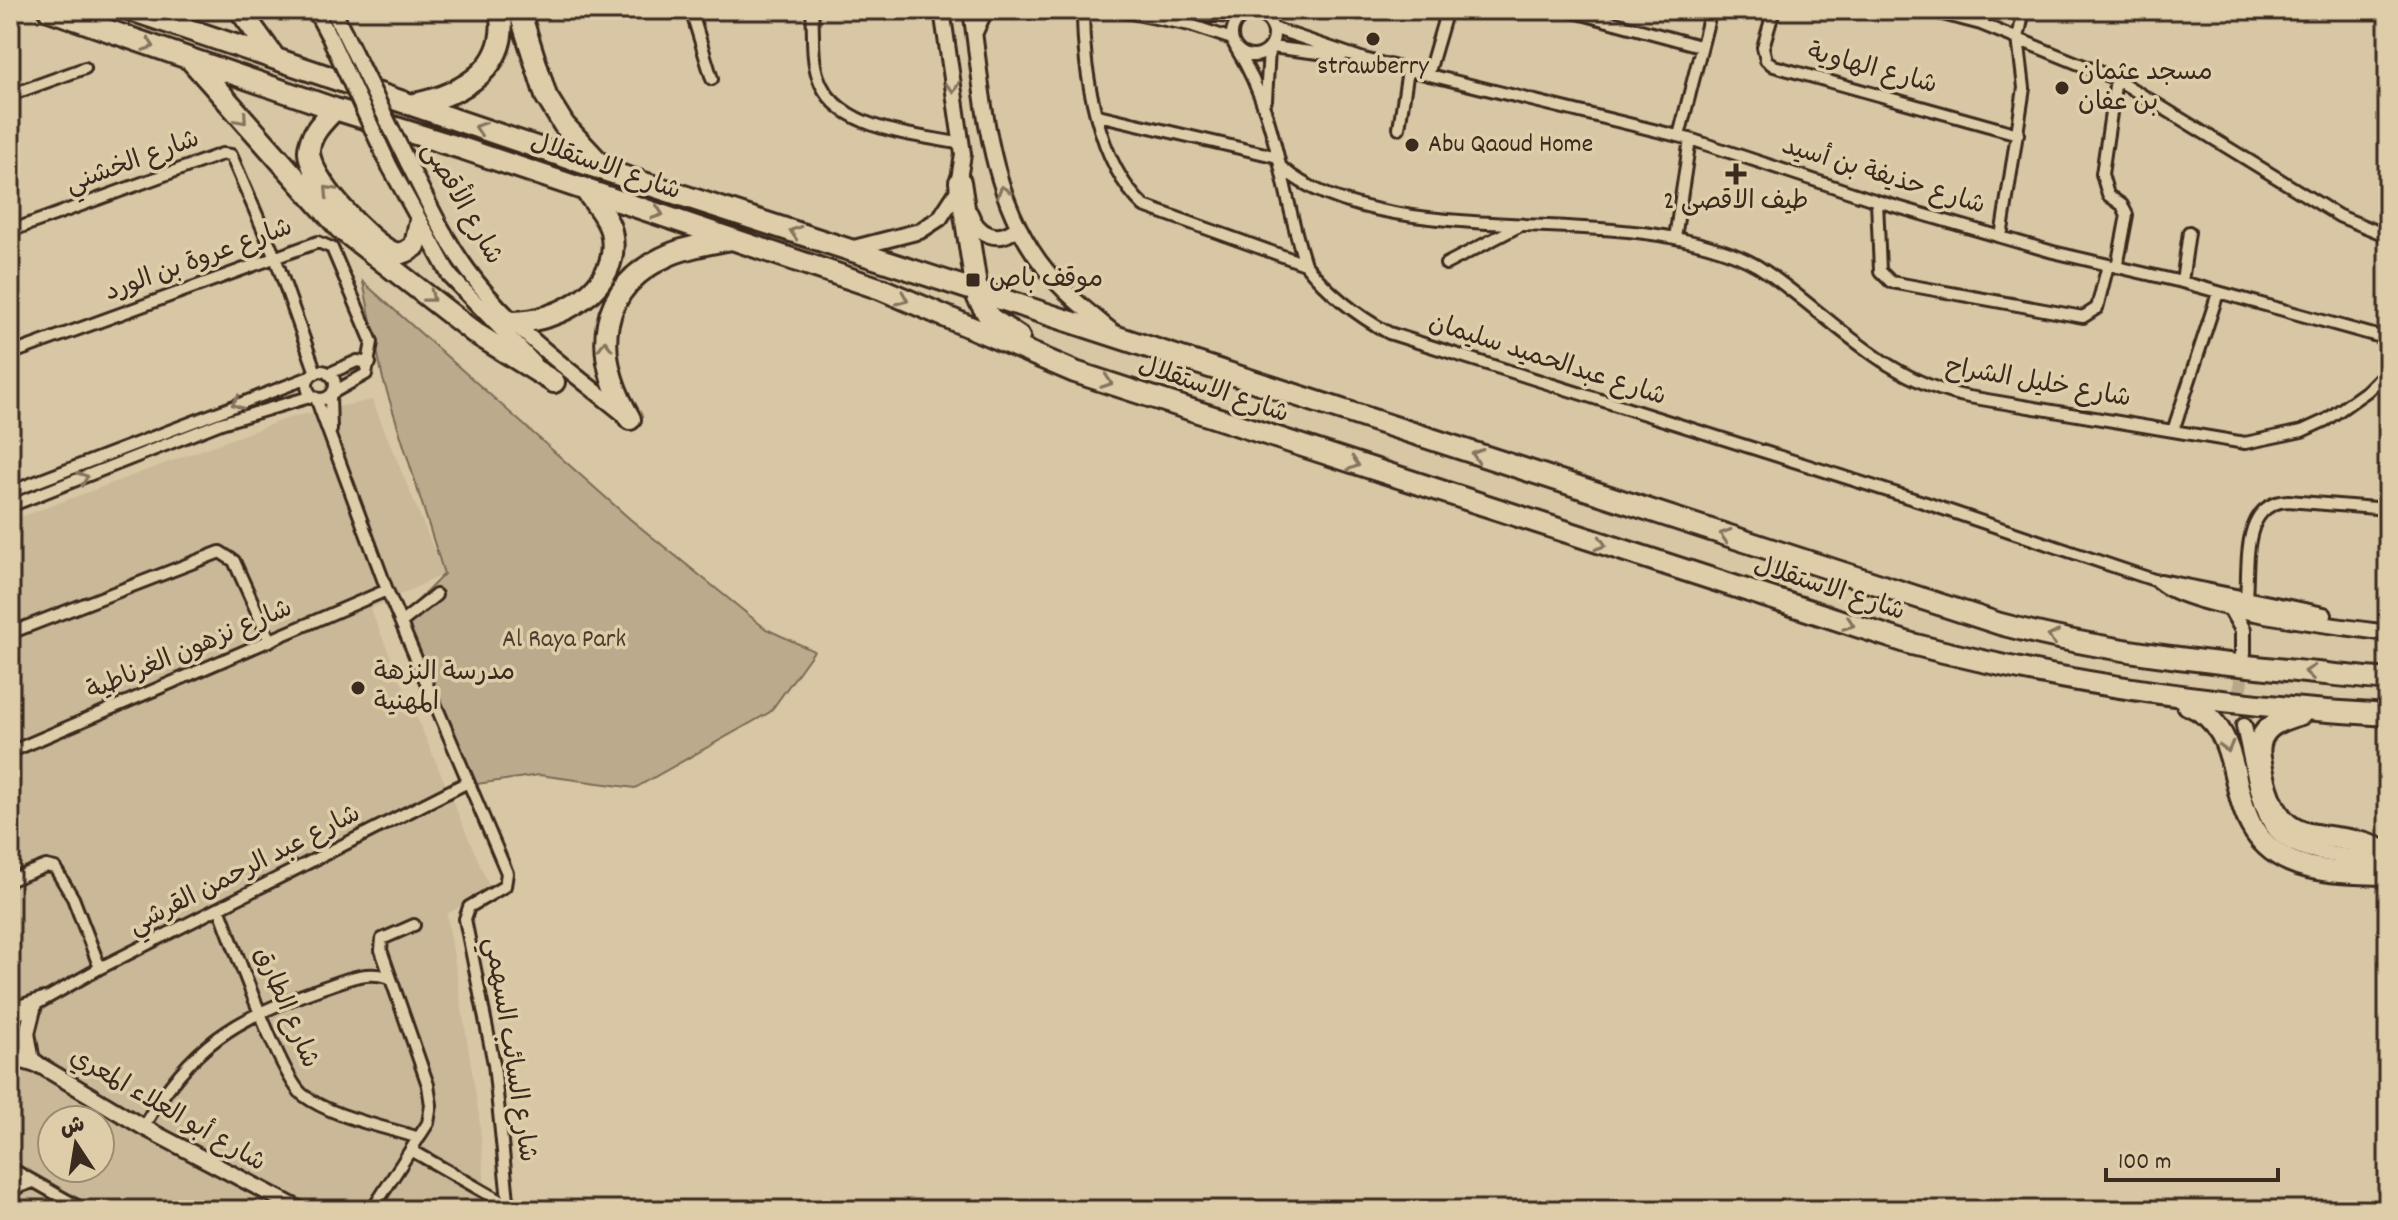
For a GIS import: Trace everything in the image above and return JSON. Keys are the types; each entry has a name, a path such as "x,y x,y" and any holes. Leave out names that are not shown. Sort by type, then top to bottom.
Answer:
{"highway":[{"name":"شارع الاستقلال","path":"49,10 335,109 584,188 881,289 1034,355 1294,445 1912,644 2037,673 2172,698 2388,715"},
{"name":"شارع الاستقلال","path":"131,10 607,171 2024,630 2184,661 2388,680"},
{"path":"240,10 274,57"},
{"path":"413,105 442,98 482,76 496,54 501,36 500,10"},
{"path":"519,10 546,96 564,125 607,171"},
{"path":"191,60 340,228 475,333 554,382"},
{"path":"335,109 313,134 309,146 316,177 375,240 393,253 401,254 415,246 419,226"},
{"path":"960,182 976,290 990,318 1024,341 1034,355"},
{"path":"513,322 551,318 587,296 602,278 611,249 611,231 584,188"},
{"path":"630,419 616,394 604,356 604,336 619,299 649,267 669,255 733,239"},
{"path":"1236,376 1254,365"},
{"path":"2172,698 2201,709 2219,726 2226,740 2245,817 2268,847 2302,865 2388,874"},
{"path":"2315,711 2275,722 2260,742 2263,770 2274,810 2287,824 2303,834 2388,853"}],"main road":[{"name":"شارع الأقصى","path":"315,10 337,36 468,270 513,322 630,419"},
{"name":"شارع الأقصى","path":"333,10 337,36 390,167 419,226 443,266 470,300 554,382"},
{"path":"848,249 908,235 931,225 948,209 960,182 962,144 942,10"},
{"path":"971,10 996,167 1018,227 1055,281 1119,338"},
{"path":"974,32 985,10"},
{"path":"960,182 974,223 982,232 998,237 1018,227"},
{"path":"2160,582 2388,624"},
{"path":"2160,582 2175,592 2230,607 2388,633"},
{"path":"2230,607 2245,637"},
{"path":"2243,654 2245,637 2257,620 2270,614"},
{"path":"2244,726 2263,811 2275,832 2306,851 2388,862"},
{"path":"36,1061 27,1033 38,1004"},
{"name":"شارع أبو العلاء المعري","path":"10,1043 282,1210"},
{"name":"شارع أبو العلاء المعري","path":"10,1057 36,1061"},
{"name":"شارع أبو العلاء المعري","path":"267,1200 278,1197 301,1210"}],"street":[{"path":"691,10 712,79"},
{"path":"812,10 816,71 834,103 858,119 962,144"},
{"name":"شارع عبدالحميد سليمان","path":"1083,10 1088,65 1098,115 1116,173 1126,189 1144,206 1305,264 1322,285 1356,315 1389,333 1926,503 2160,582"},
{"path":"1116,10 1190,25 1234,44 1249,56 1270,48"},
{"path":"1158,10 1258,14 1273,26"},
{"path":"1264,10 1273,26 1266,106"},
{"path":"1428,75 1447,10"},
{"path":"1567,10 1700,46"},
{"path":"1675,238 1685,137 1700,46 1711,10"},
{"name":"شارع الهاوية","path":"1774,10 1763,47 1766,60 1774,66 2018,134"},
{"path":"1927,10 2018,38 2116,79 2339,216 2388,236"},
{"path":"2001,237 2024,88 2018,38 2024,10"},
{"path":"1240,15 1233,28 1234,44 1254,77 1266,106 1305,264"},
{"name":"شارع حذيفة بن أسيد","path":"1273,26 1364,59 1685,137 1877,201 2001,237 2182,282 2388,339"},
{"name":"شارع حذيفة بن أسيد","path":"1270,48 1364,59"},
{"path":"10,95 85,68"},
{"path":"1399,128 1408,70"},
{"path":"1877,201 1880,271 1891,282 2083,317 2097,308 2127,215 2122,205 2108,195 2102,174 2116,79"},
{"path":"1098,115 1280,162"},
{"name":"شارع الخشني","path":"10,231 227,154 234,158 275,257 313,375"},
{"name":"شارع خليل الشراح","path":"1280,162 1306,186 1374,211 1561,225 1675,238 1745,259 1765,270 1880,362 1928,387 1969,397 2245,443 2288,435 2347,406 2388,370"},
{"path":"1446,264 1523,224"},
{"path":"2182,282 2189,232"},
{"name":"شارع عروة بن الورد","path":"10,354 318,242 332,248 372,342 370,363"},
{"path":"2173,431 2218,293"},
{"path":"10,492 313,375 328,374 357,361 370,363 366,374 332,394 221,423 10,506"},
{"path":"328,374 335,382 331,430"},
{"path":"313,375 308,389 331,430 387,590 466,783"},
{"path":"2246,598 2252,527 2264,508 2275,501 2388,509"},
{"path":"10,633 220,552 234,561 270,641"},
{"name":"شارع نزهون الغرناطية","path":"10,752 387,590"},
{"path":"402,622 436,595"},
{"name":"شارع عبد الرحمن القرشي","path":"10,1019 100,968 466,783"},
{"name":"شارع السائب السهمي","path":"466,783 507,873 505,886 469,907 465,919 494,1064 509,1208"},
{"path":"10,880 50,866 60,874 73,898 100,968"},
{"name":"شارع الطارق","path":"220,910 290,1079 300,1093 329,1108 419,1138"},
{"path":"372,1210 419,1138 430,1115 430,1094 387,977 381,950 382,939 414,925"},
{"path":"143,1127 163,1092 189,1062 219,1035 260,1010 351,978 375,974 387,977"},
{"name":"شارع عبد الرحمن القرشي","path":"10,1009 38,1004"},
{"path":"411,1150 509,1208"},
{"path":"10,1168 84,1210"},
{"path":"10,1190 33,1182"}],"shaded area":[{"path":"372,400 444,574 370,609 490,888 447,914 479,1116 487,1210 10,1210 10,521 291,417"}],"green space":[{"name":"Al Raya Park","path":"363,282 630,519 766,629 814,651 770,712 635,788 539,775 470,785 400,619 444,574 383,379"}],"tunnel":[{"path":"2242,658 2240,697 2244,726"}],"place":[{"name":"strawberry","path":"1373,39"},
{"name":"مسجد عثمان بن عفان","path":"2062,88"},
{"name":"Abu Qaoud Home","path":"1412,145"},
{"name":"طيف الاقصى 2","path":"1736,174"},
{"name":"موقف باص","path":"973,280"},
{"name":"مدرسة النزهة المهنية","path":"358,688"}]}
